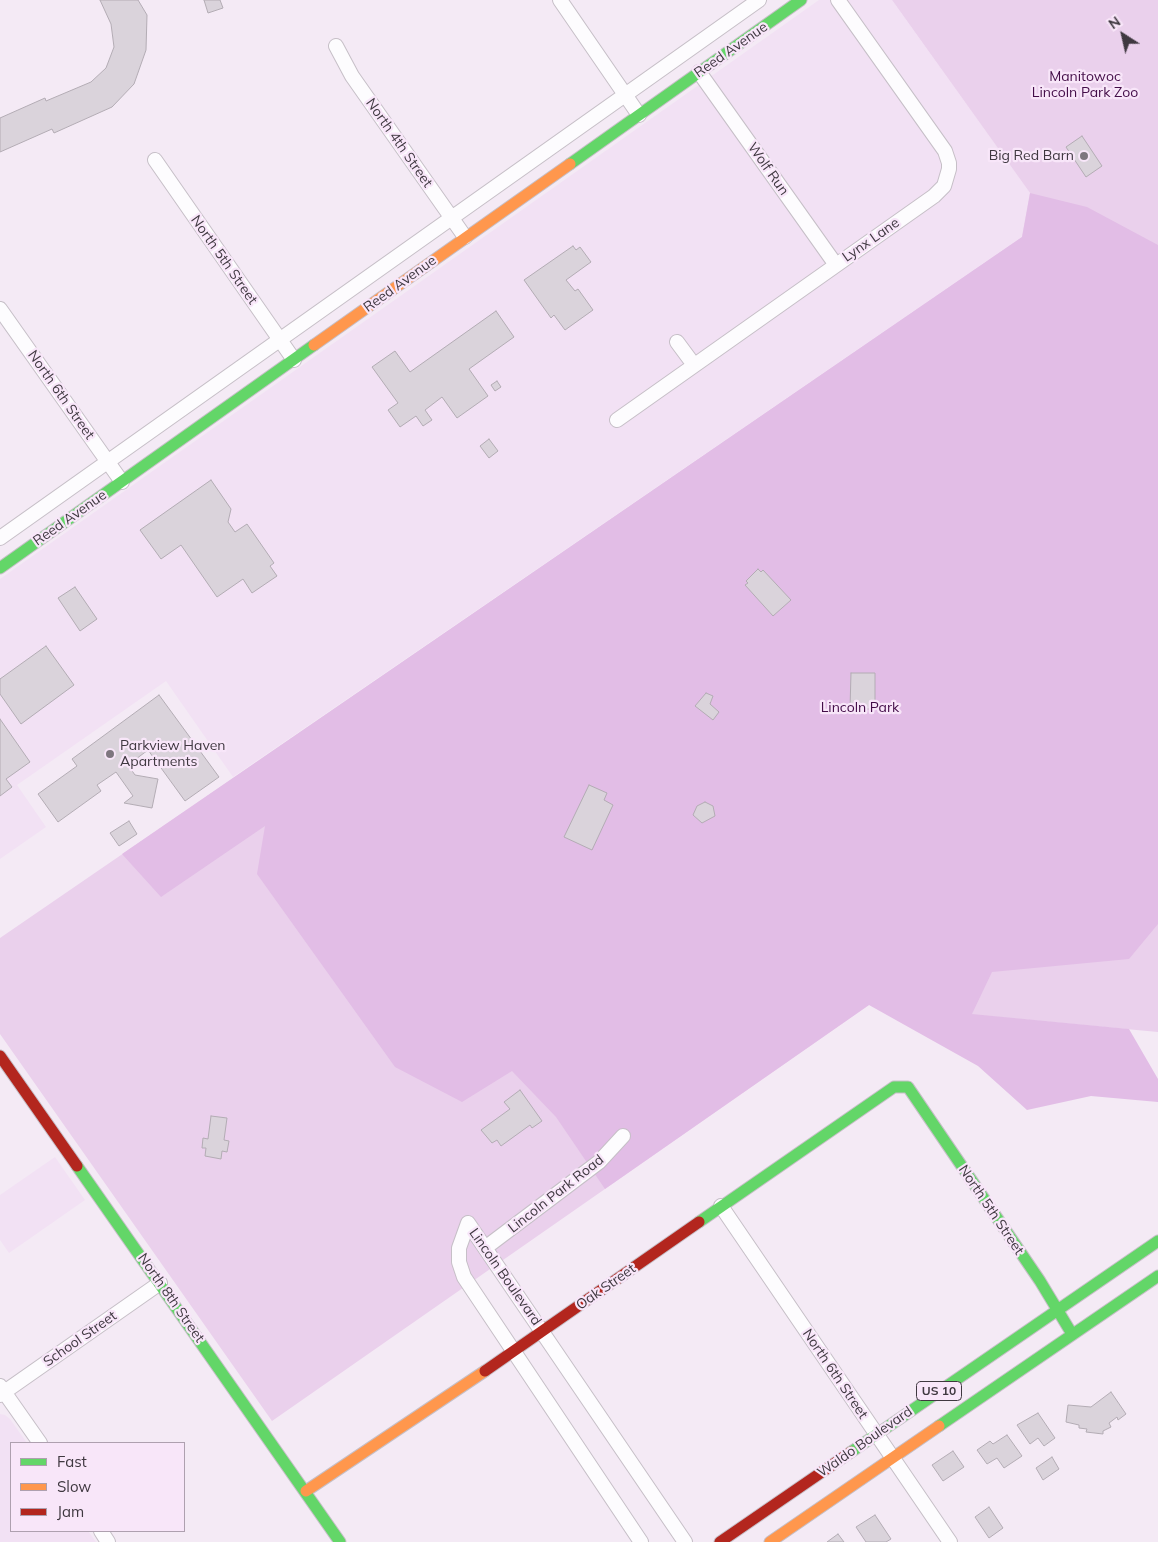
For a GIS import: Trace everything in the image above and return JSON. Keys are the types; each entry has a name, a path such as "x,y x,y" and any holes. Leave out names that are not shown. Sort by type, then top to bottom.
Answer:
{"street":[{"path":"560,0 639,115"},
{"name":"Reed Avenue","path":"0,538 759,0"},
{"name":"Reed Avenue","path":"0,568 699,72 785,4 801,0"},
{"name":"Lynx Lane","path":"617,420 940,191 946,182 949,163 945,151 838,0"},
{"name":"North 4th Street","path":"336,46 352,76 465,237"},
{"name":"Wolf Run","path":"699,72 836,265"},
{"name":"North 5th Street","path":"155,160 294,360"},
{"name":"North 6th Street","path":"0,309 122,482"},
{"path":"677,342 694,366"},
{"name":"North 8th Street","path":"0,1056 340,1542"},
{"name":"Oak Street","path":"306,1491 514,1352 894,1087 908,1087"},
{"name":"North 5th Street","path":"908,1087 1040,1281 1072,1334"},
{"name":"Lincoln Park Road","path":"485,1248 599,1162 623,1136"},
{"name":"North 6th Street","path":"721,1206 950,1542"},
{"name":"Lincoln Boulevard","path":"641,1542 464,1277 459,1262 459,1248 468,1223 685,1542"},
{"name":"Waldo Boulevard","path":"720,1542 1158,1241"},
{"name":"Waldo Boulevard","path":"770,1542 1158,1276"},
{"name":"School Street","path":"1,1391 160,1283"},
{"path":"1,1391 39,1442"}],"shaded area":[{"path":"819,0 892,0 1030,193 1022,237 233,777 166,681 17,785 46,827 0,859 0,579"},
{"path":"55,1157 85,1200 9,1253 0,1240 0,1195"},
{"path":"0,1414 10,1419 26,1442 10,1442 10,1532 89,1532 96,1542 0,1542"}],"green space":[{"name":"Lincoln Park","path":"892,0 1158,0 1158,1032 869,1005 272,1421 0,1034 0,938 1022,237 1030,193"},
{"name":"Lincoln Park","path":"1030,193 1087,207 1158,245 1158,924 1129,959 992,972 972,1014 1129,1029 1158,1079 1158,1102 1091,1096 1027,1110 978,1066 869,1005 605,1189 556,1117 512,1071 462,1102 395,1067 257,874 265,826 161,897 122,854 1022,237"}],"building":[{"path":"100,0 138,0 147,15 146,50 134,84 112,107 54,133 52,129 0,152 0,118 45,98 46,101 91,82 106,68 114,47 111,24"},
{"path":"204,0 220,0 223,8 208,13"},
{"name":"Big Red Barn","path":"1082,136 1102,166 1086,177 1066,147"},
{"path":"573,246 576,250 580,247 591,262 566,280 575,291 578,289 593,310 565,330 554,315 551,318 524,280"},
{"path":"496,311 514,337 469,369 488,396 457,418 442,397 425,410 432,420 423,426 416,416 400,427 388,410 398,403 372,367 395,351 410,372"},
{"path":"497,381 501,387 495,391 491,385"},
{"path":"489,439 498,451 489,458 480,446"},
{"path":"211,480 231,509 228,522 235,532 247,524 274,563 270,566 277,576 252,593 243,579 217,597 181,545 161,559 140,530"},
{"path":"758,569 761,572 763,570 791,600 773,616 745,585 748,583 746,581"},
{"path":"75,587 97,619 80,631 58,598"},
{"path":"46,646 74,685 21,724 0,694 0,679"},
{"path":"851,673 875,673 875,709 850,709"},
{"path":"706,693 713,696 710,704 719,712 713,720 695,706"},
{"name":"Parkview Haven Apartments","path":"159,695 219,777 185,801 148,750 128,765 135,775 158,779 152,808 124,803 133,796 116,772 97,785 101,791 58,822 38,794 77,766 72,759"},
{"path":"0,719 30,762 6,779 12,787 0,796"},
{"path":"589,785 607,793 604,800 613,805 592,850 564,837"},
{"path":"705,802 713,806 715,816 702,823 693,815 697,806"},
{"path":"129,821 137,834 119,846 110,833"},
{"path":"520,1090 542,1121 532,1128 530,1125 501,1146 497,1140 492,1143 481,1130 510,1109 504,1102"},
{"path":"211,1116 227,1118 224,1140 229,1141 227,1152 222,1151 221,1159 205,1156 206,1148 202,1148 203,1138 208,1139"},
{"path":"1111,1392 1126,1414 1118,1420 1117,1417 1109,1423 1111,1427 1103,1431 1103,1434 1086,1432 1087,1429 1079,1428 1079,1425 1066,1422 1068,1405 1091,1407"},
{"path":"1038,1413 1055,1438 1044,1446 1038,1438 1030,1444 1017,1425"},
{"path":"1007,1435 1022,1456 1004,1468 997,1458 987,1464 977,1450 990,1441 993,1444"},
{"path":"953,1451 964,1467 943,1481 932,1465"},
{"path":"1052,1457 1059,1469 1043,1480 1036,1468"},
{"path":"989,1507 1003,1528 989,1538 975,1517"},
{"path":"875,1515 891,1539 886,1542 866,1542 856,1527"},
{"path":"838,1534 844,1542 827,1542"}],"traffic: fast":[{"path":"570,164 801,0"},
{"path":"0,568 314,345"},
{"path":"699,1222 894,1087 908,1087 1040,1281 1072,1334"},
{"path":"77,1166 340,1542"},
{"path":"851,1452 1158,1241"},
{"path":"939,1426 1158,1276"}],"traffic: slow":[{"path":"314,345 570,164"},
{"path":"306,1491 485,1371"},
{"path":"770,1542 939,1426"}],"traffic: jam":[{"path":"0,1056 77,1166"},
{"path":"485,1371 699,1222"},
{"path":"720,1542 851,1452"}],"place":[{"name":"Big Red Barn","path":"1084,156"},
{"name":"Parkview Haven Apartments","path":"110,754"}],"park label":[{"name":"Manitowoc Lincoln Park Zoo","path":"1085,86"}]}
